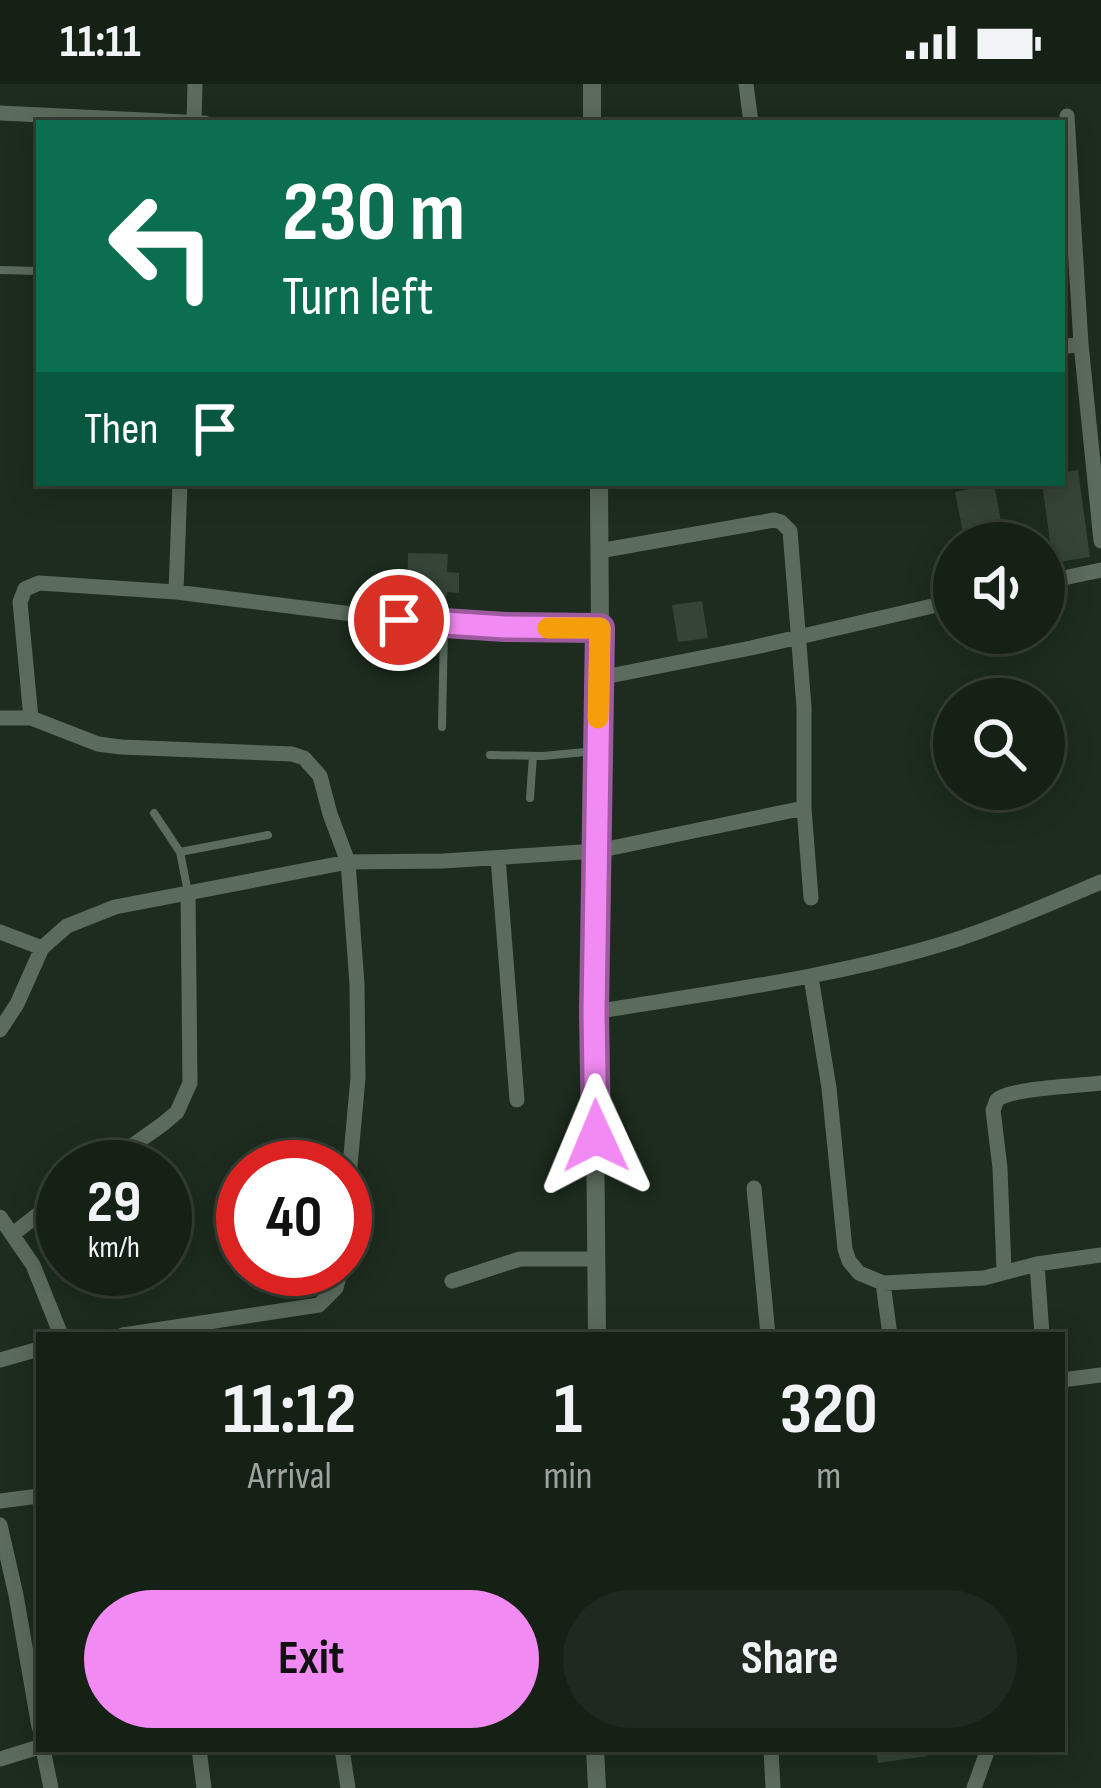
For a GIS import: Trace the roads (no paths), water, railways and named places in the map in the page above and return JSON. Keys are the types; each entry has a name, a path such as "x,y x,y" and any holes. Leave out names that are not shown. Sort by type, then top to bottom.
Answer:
{"street":[{"path":"194,120 195,84"},
{"path":"592,84 592,120"},
{"path":"746,84 751,120"},
{"path":"0,112 82,120"},
{"path":"1067,116 1101,541"},
{"path":"1065,347 1082,344"},
{"path":"176,592 180,486"},
{"path":"597,1332 598,486"},
{"path":"599,551 774,520 790,531 804,707 804,808 811,898"},
{"path":"1065,578 1101,570"},
{"path":"31,718 20,602 25,590 39,583 176,592 444,624 600,628"},
{"path":"599,678 933,606"},
{"path":"0,718 31,718 98,744 292,754 304,758 320,776 348,862 357,984 358,1078 352,1140"},
{"path":"0,1030 42,949 68,926 115,908 348,862 597,851 804,808"},
{"path":"499,858 517,1100"},
{"path":"594,1012 811,976 956,940 1101,883"},
{"path":"138,1140 176,1112 190,1083 188,892"},
{"path":"0,932 42,949"},
{"path":"811,976 829,1088 845,1249 859,1273 883,1283 948,1281 1101,1255"},
{"path":"1004,1271 996,1102 1035,1090 1101,1083"},
{"path":"754,1188 768,1332"},
{"path":"13,1234 36,1216"},
{"path":"0,1217 33,1265 60,1332"},
{"path":"452,1281 520,1259 597,1259"},
{"path":"1037,1264 1042,1332"},
{"path":"883,1283 890,1332"},
{"path":"143,1332 319,1305 328,1296"},
{"path":"0,1360 36,1350"},
{"path":"1065,1380 1101,1375"},
{"path":"0,1501 36,1496"},
{"path":"0,1525 35,1682"},
{"path":"0,1759 36,1749"},
{"path":"42,1752 50,1788"},
{"path":"199,1752 204,1788"},
{"path":"342,1752 348,1788"},
{"path":"596,1752 597,1788"},
{"path":"771,1752 773,1788"},
{"path":"974,1788 987,1752"}],"lane":[{"path":"0,270 36,272"},
{"path":"442,727 444,624"},
{"path":"490,754 598,751"},
{"path":"530,798 533,756"},
{"path":"154,813 181,852 188,892"},
{"path":"181,852 268,835"}]}
